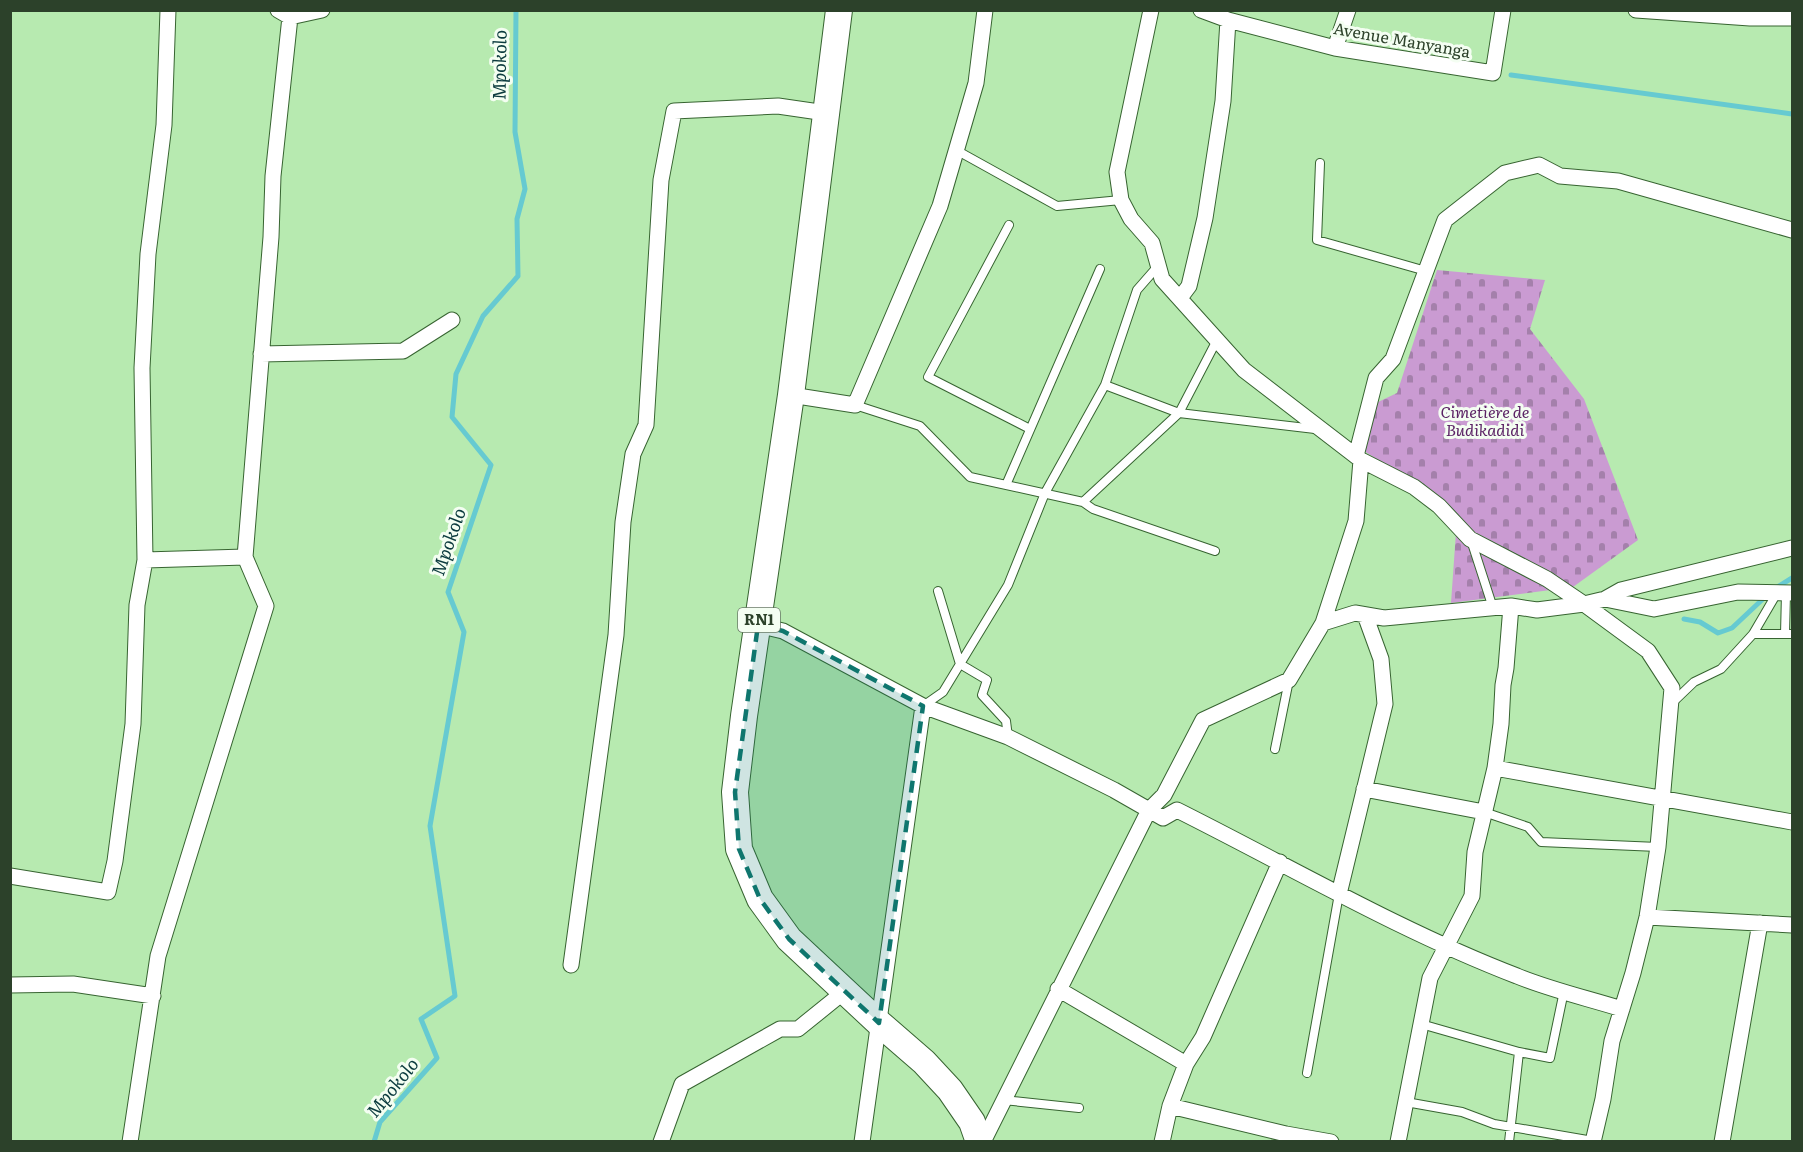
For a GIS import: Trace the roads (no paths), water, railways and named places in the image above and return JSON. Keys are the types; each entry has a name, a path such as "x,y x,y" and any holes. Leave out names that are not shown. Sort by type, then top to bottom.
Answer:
{"highway":[{"name":"RN1","path":"838,10 791,395 735,792 739,849 760,899 789,939 924,1062 950,1090 972,1122 981,1142"}],"street":[{"path":"10,876 108,892 115,861 133,724 137,605 145,560 142,368 148,254 164,125 168,10"},
{"path":"130,1142 159,956 266,606 245,557 284,14 322,10"},
{"path":"791,395 855,405 940,206 976,83 985,10"},
{"path":"1151,10 1117,172 1121,200 1131,219 1152,243 1162,279 1244,370 1358,458 1414,487 1439,506 1470,539 1547,579 1648,651 1672,688 1658,847 1647,917 1612,1041 1603,1099 1593,1141"},
{"name":"Avenue Manyanga","path":"1201,10 1228,20 1335,48 1493,73 1503,10"},
{"path":"1335,48 1348,10"},
{"path":"1636,10 1750,18 1792,18"},
{"path":"1180,298 1189,286 1205,218 1223,101 1228,20"},
{"path":"571,965 616,635 623,522 633,454 646,425 661,180 674,111 778,106 826,113"},
{"path":"981,1142 1149,810 1164,795 1203,720 1289,680 1323,623 1356,521 1358,458 1376,378 1393,359 1445,220 1505,173 1539,165 1560,176 1618,181 1792,230"},
{"path":"261,354 403,351 452,320"},
{"path":"1323,623 1355,613 1384,618 1511,606 1537,610 1584,604 1605,599 1622,590 1792,548"},
{"path":"145,560 245,557"},
{"path":"1605,599 1654,609 1738,592 1785,593"},
{"path":"1398,1142 1430,978 1472,896 1475,852 1495,768 1502,724 1503,686 1511,606"},
{"path":"1339,894 1385,704 1381,659 1365,615"},
{"path":"758,625 783,631 923,706 1008,737 1114,790 1163,818 1177,810 1339,894 1448,946 1518,977 1622,1009"},
{"path":"862,1142 923,706"},
{"path":"1495,768 1792,822"},
{"path":"1364,789 1484,812"},
{"path":"1162,1142 1170,1106 1186,1064 1203,1037 1280,862"},
{"path":"1647,917 1792,925"},
{"path":"1722,1142 1760,923"},
{"path":"10,985 73,984 153,996"},
{"path":"1058,989 1186,1064"},
{"path":"661,1142 682,1084 780,1029 798,1029 845,991"},
{"path":"1170,1106 1285,1138 1331,1142"}],"lane":[{"path":"956,150 1057,206 1121,200"},
{"path":"1320,163 1317,240 1426,271"},
{"path":"1009,225 928,377 1030,429"},
{"path":"923,706 942,692 1008,585 1045,494 1105,386 1137,290 1158,266"},
{"path":"1006,485 1100,269"},
{"path":"1083,502 1179,413 1217,340"},
{"path":"1105,386 1179,413 1320,429"},
{"path":"855,405 920,426 970,477 1083,502 1093,509 1215,551"},
{"path":"1470,539 1493,608"},
{"path":"938,591 960,664 987,680 982,694 1006,721 1008,737"},
{"path":"1753,634 1789,634 1785,593"},
{"path":"1670,705 1694,682 1721,669 1753,634 1785,593"},
{"path":"1275,749 1289,680"},
{"path":"1484,812 1528,827 1541,842 1658,847"},
{"path":"1308,1072 1339,894"},
{"path":"1421,1024 1519,1052 1550,1058 1564,991"},
{"path":"1509,1142 1519,1052"},
{"path":"1003,1100 1079,1108"},
{"path":"1406,1102 1462,1112 1494,1124 1593,1141"}],"waterway":[{"name":"Mpokolo","path":"374,1142 380,1122 437,1058 421,1019 455,996 430,826 464,632 448,592 491,465 452,417 456,374 483,316 518,276 517,219 525,189 515,132 516,10"},
{"path":"1511,75 1792,114"},
{"path":"1774,589 1792,578"},
{"path":"1684,619 1700,622 1718,633 1732,628 1765,597"}],"park label":[{"name":"Cimetière de Budikadidi","path":"1485,421"}]}
